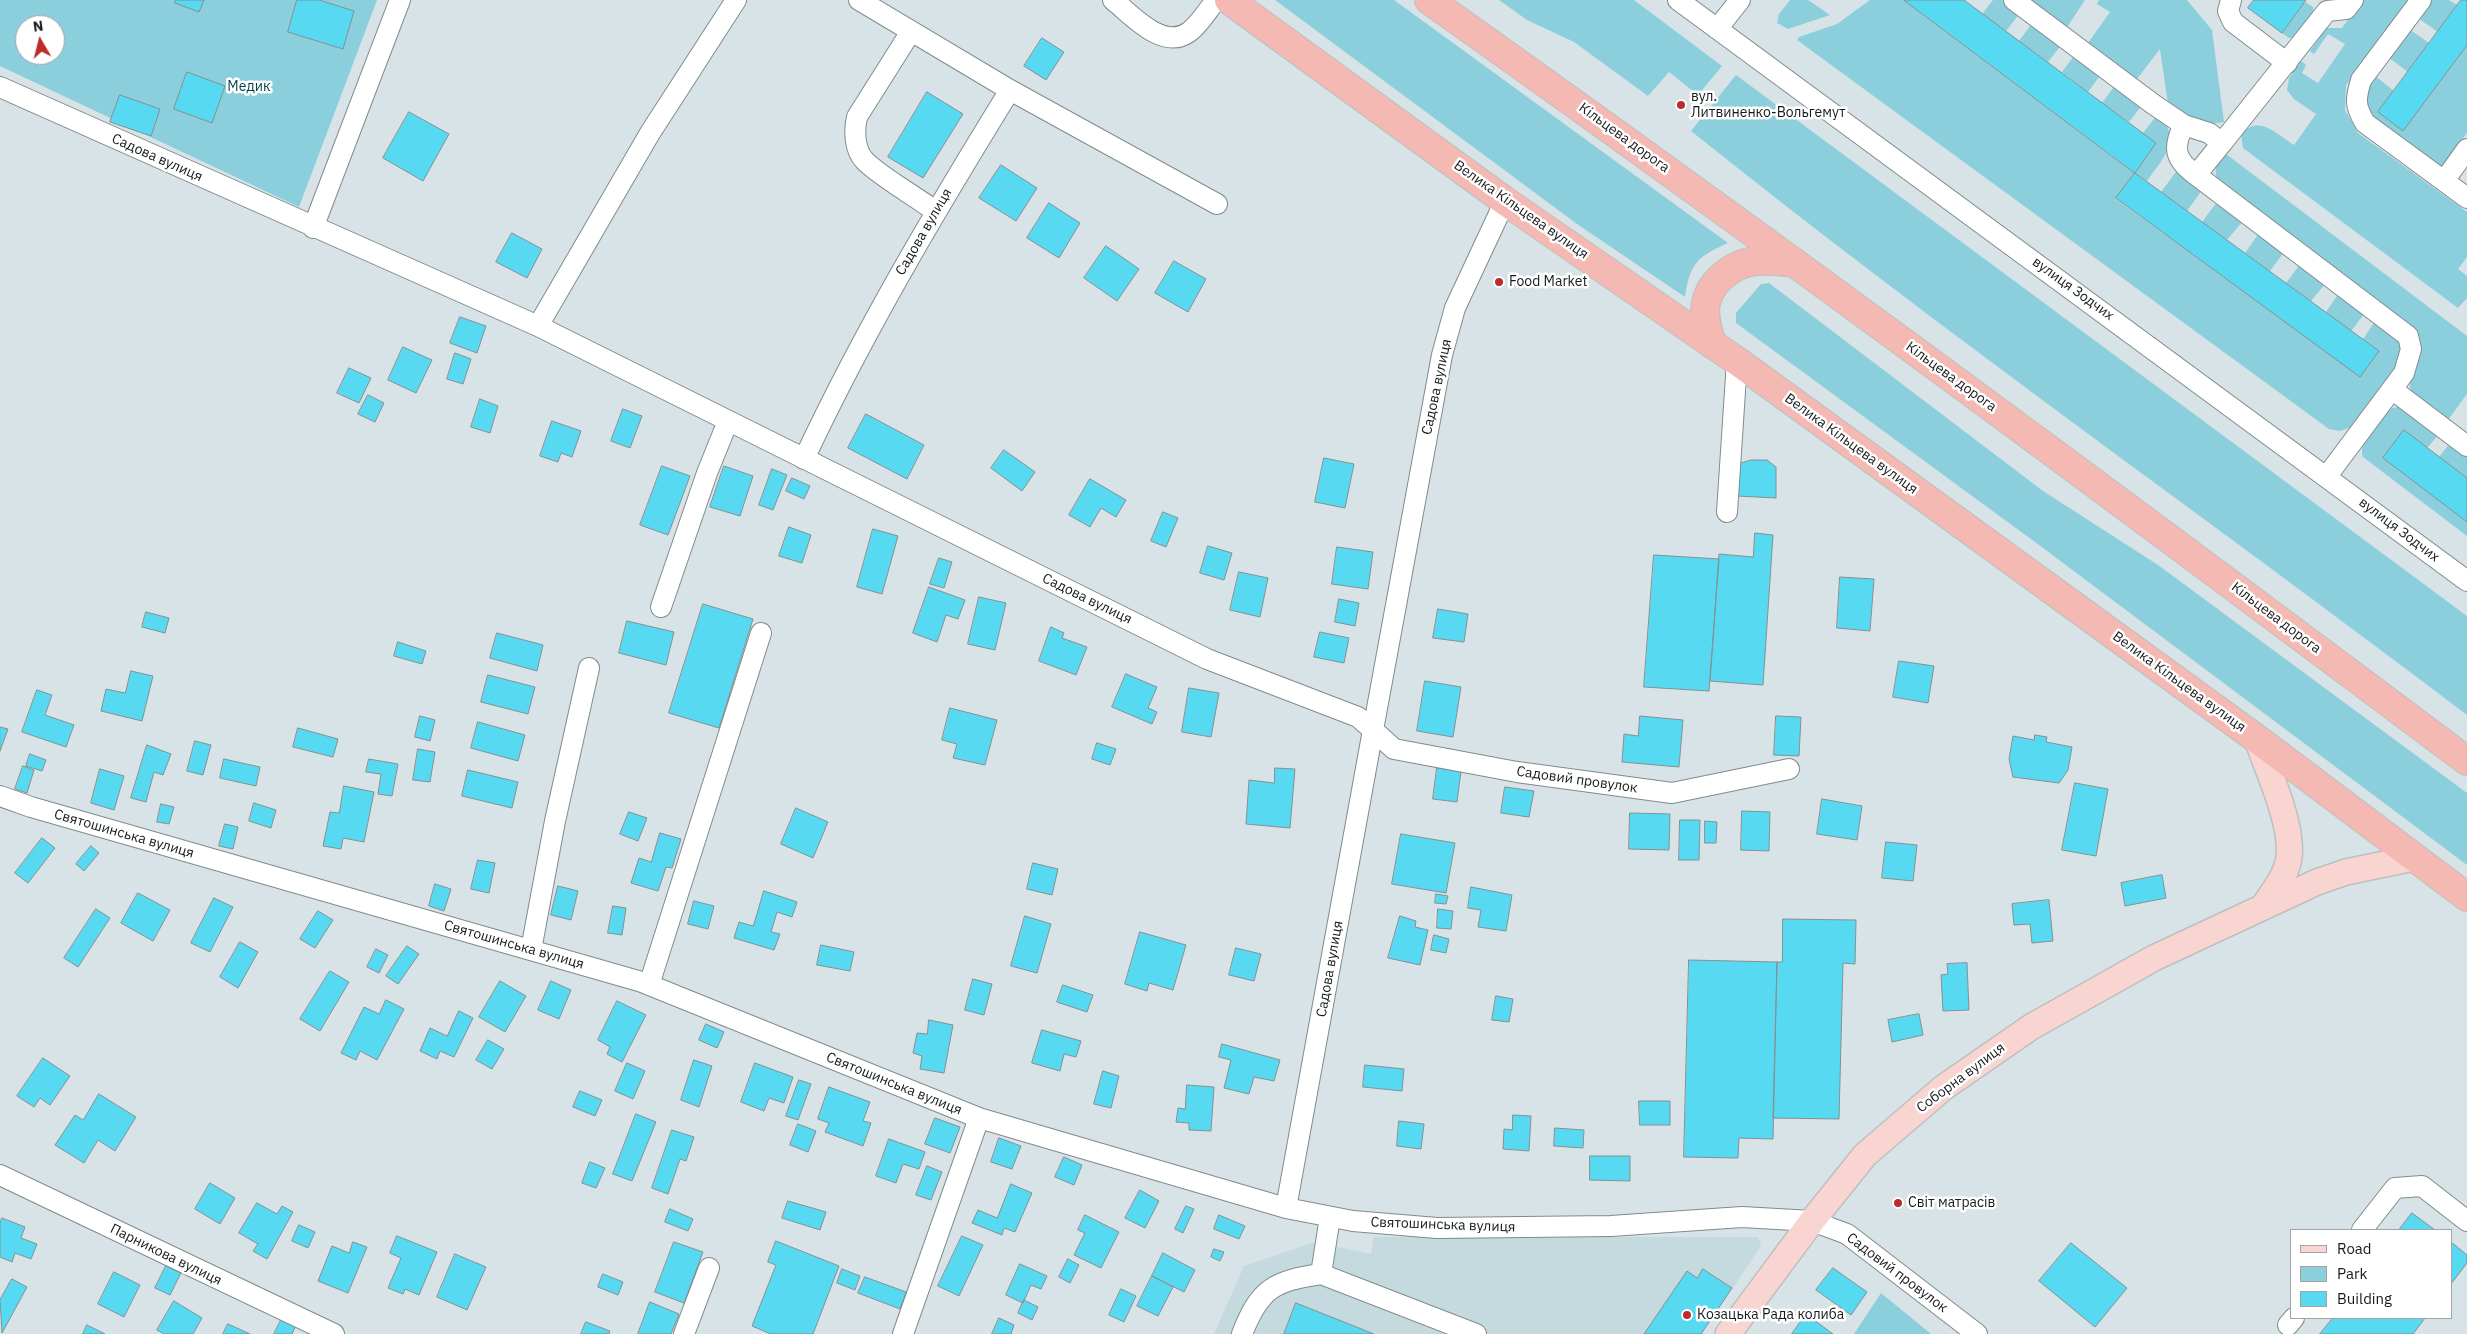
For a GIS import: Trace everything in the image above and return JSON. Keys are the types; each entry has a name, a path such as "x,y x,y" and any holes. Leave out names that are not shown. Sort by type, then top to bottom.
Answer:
{"highway":[{"name":"Велика Кільцева вулиця","path":"1229,0 1505,201 1737,361 2257,739 2467,897"},
{"name":"Кільцева дорога","path":"1429,0 1795,263 2193,555 2467,761"},
{"path":"1712,344 1706,324 1706,303 1713,285 1731,269 1758,260 1795,263"}],"main road":[{"name":"Соборна вулиця","path":"2257,739 2290,833 2289,858 2280,884 2263,907"},
{"name":"Соборна вулиця","path":"1728,1334 1812,1220 1865,1155 1943,1088 2032,1027 2154,958 2263,907 2346,872 2414,858"}],"street":[{"path":"313,228 400,0"},
{"path":"538,326 650,133 736,0"},
{"path":"859,0 1010,90 1217,204"},
{"path":"1113,0 1155,33 1166,37 1180,37 1190,32 1216,0"},
{"name":"вулиця Зодчих","path":"1678,0 2467,580"},
{"path":"1717,29 1740,0"},
{"path":"2014,0 2184,125 2208,133 2222,143"},
{"path":"2231,0 2228,11 2234,22 2287,63"},
{"path":"2196,175 2327,11 2346,9 2353,0"},
{"path":"2421,0 2361,80 2357,94 2357,109 2365,124 2467,198"},
{"path":"910,32 857,116 854,128 856,142 864,160 935,210"},
{"name":"Садова вулиця","path":"0,87 313,228 538,326 1207,659 1358,717 1373,730"},
{"name":"Садова вулиця","path":"804,458 838,387 935,210 1010,90"},
{"path":"2184,125 2180,134 2177,154 2183,165 2408,336 2412,349 2404,373 2327,476"},
{"path":"2444,181 2467,149"},
{"name":"Садова вулиця","path":"1286,1208 1442,355 1455,308 1505,201"},
{"path":"1727,512 1737,361"},
{"path":"2393,390 2467,446"},
{"path":"661,607 706,472 728,421"},
{"path":"648,985 761,633"},
{"path":"531,950 555,821 589,668"},
{"name":"Садовий провулок","path":"1373,730 1394,749 1535,775 1672,793 1789,769"},
{"name":"Святошинська вулиця","path":"0,796 50,813 648,985 979,1118 1286,1208 1353,1221 1437,1228 1611,1226 1742,1217 1812,1220"},
{"path":"903,1334 979,1118"},
{"name":"Парникова вулиця","path":"0,1175 334,1334"},
{"path":"2363,1229 2395,1188 2406,1186 2422,1186 2467,1221"},
{"path":"1321,1274 1330,1217"},
{"name":"Садовий провулок","path":"1812,1220 1847,1234 1977,1334"},
{"path":"684,1334 709,1268"},
{"path":"1242,1334 1249,1316 1261,1298 1273,1286 1288,1279 1321,1274 1476,1334"}],"shaded area":[{"path":"1374,1237 1758,1237 1761,1246 1702,1334 1214,1334 1244,1266 1315,1242 1371,1254"}],"green space":[{"name":"Медик","path":"0,0 377,0 299,207 0,66"},
{"path":"1275,0 1394,0 1728,243 1702,257 1697,262 1689,276 1685,297 1577,224"},
{"path":"1499,0 1634,0 1722,66 1698,95 1669,72 1648,96 1574,42 1527,20"},
{"path":"1790,0 1808,0 1830,15 1788,29 1777,23 1779,14"},
{"path":"1870,0 1904,0 2134,173 2156,143 2143,133 2157,115 2169,132 2170,141 2168,149 2147,181 2135,173 2116,199 2360,376 2379,351 2363,339 2376,320 2401,339 2403,352 2397,372 2352,427 2340,431 2329,429 1797,40 1799,37 1837,24"},
{"path":"1993,0 2002,0 2020,13 2006,31 1982,14"},
{"path":"2027,0 2085,0 2066,29"},
{"path":"2099,0 2187,0 2212,30 2224,122 2200,122 2188,117 2168,104 2160,49 2137,79 2088,43 2110,12 2097,4"},
{"path":"2362,0 2412,0 2346,85 2345,110 2358,133 2467,212 2467,257 2458,269 2467,276 2467,298 2458,308 2243,148 2241,134 2248,128 2255,126 2268,128 2294,145 2316,114 2294,99 2287,90 2289,78 2301,61 2306,65 2302,73 2318,83 2345,44 2328,34 2314,54 2310,51 2326,28 2342,28"},
{"path":"2431,0 2449,0 2457,5 2438,32 2418,18"},
{"path":"2305,2 2313,7 2314,14 2296,37 2289,38 2282,33"},
{"path":"2033,22 2062,44 2048,62 2019,41"},
{"path":"2409,29 2429,43 2408,72 2388,57"},
{"path":"2467,45 2467,133 2440,169 2374,119 2367,107 2366,97 2374,75 2394,91 2378,112 2403,131"},
{"path":"2076,53 2102,73 2088,92 2062,72"},
{"path":"1736,75 2467,616 2467,715 1883,280 1691,131"},
{"path":"2116,84 2143,104 2129,122 2102,103"},
{"path":"2226,154 2467,336 2467,394 2448,420 2427,406 2411,390 2410,382 2420,350 2420,341 2416,332 2216,179 2217,165"},
{"path":"2176,172 2202,190 2187,211 2161,192"},
{"path":"2217,202 2243,221 2227,240 2202,222"},
{"path":"2259,233 2285,251 2270,271 2245,253"},
{"path":"2301,263 2326,283 2311,301 2286,283"},
{"path":"1769,283 2043,491 2158,565 2467,793 2467,865 2039,545 1736,323 1736,313 1761,284"},
{"path":"2339,293 2365,313 2351,331 2326,312"},
{"path":"2405,406 2439,434 2427,448 2404,431 2383,458 2467,522 2467,536 2363,457 2363,444 2371,431 2392,408"},
{"path":"2450,443 2467,456 2467,478 2439,457"},
{"path":"1881,1293 1931,1334 1854,1334"}],"building":[{"path":"176,0 204,0 199,12 175,3"},
{"path":"297,0 319,0 354,11 343,49 288,32"},
{"path":"1904,0 1964,0 2156,143 2135,173"},
{"path":"2254,0 2306,0 2282,33 2248,8"},
{"path":"2461,0 2467,0 2467,45 2403,131 2378,112"},
{"path":"1042,38 1064,52 1046,80 1024,66"},
{"path":"187,72 225,86 212,123 174,109"},
{"path":"927,92 963,114 923,178 888,157"},
{"path":"120,95 160,109 151,136 110,122"},
{"path":"409,112 449,134 423,181 383,158"},
{"path":"1001,165 1037,188 1016,221 979,198"},
{"path":"2135,173 2379,351 2360,377 2116,198"},
{"path":"1049,203 1080,223 1059,258 1027,238"},
{"path":"512,233 542,249 527,278 496,262"},
{"path":"1106,246 1139,269 1117,301 1084,278"},
{"path":"1174,261 1206,279 1188,312 1155,293"},
{"path":"460,317 486,326 477,353 450,343"},
{"path":"403,347 432,360 416,393 388,380"},
{"path":"455,353 471,359 463,384 447,379"},
{"path":"349,368 371,378 359,403 337,393"},
{"path":"368,395 384,403 375,422 358,414"},
{"path":"480,399 498,406 490,433 471,427"},
{"path":"623,409 642,416 630,448 611,441"},
{"path":"866,414 924,445 907,479 848,448"},
{"path":"552,421 581,431 572,457 561,453 558,462 540,456"},
{"path":"2404,430 2467,478 2467,522 2383,458"},
{"path":"1004,450 1035,472 1022,491 991,468"},
{"path":"1324,458 1354,464 1345,508 1315,502"},
{"path":"1751,460 1767,460 1776,467 1776,498 1737,496 1739,464"},
{"path":"662,466 690,476 668,535 640,525"},
{"path":"724,466 753,476 740,516 710,507"},
{"path":"772,469 787,475 773,510 759,505"},
{"path":"792,478 810,486 804,499 786,491"},
{"path":"1090,479 1126,500 1116,517 1101,508 1090,527 1069,515"},
{"path":"1163,512 1178,518 1166,547 1151,541"},
{"path":"789,527 811,535 802,563 779,556"},
{"path":"873,529 898,536 882,594 857,587"},
{"path":"1755,533 1773,535 1763,685 1710,681 1719,554 1753,557"},
{"path":"1208,546 1232,553 1224,580 1200,573"},
{"path":"1337,547 1373,552 1368,589 1332,584"},
{"path":"1654,555 1719,559 1709,691 1644,687"},
{"path":"939,558 952,562 944,588 930,584"},
{"path":"1239,572 1268,578 1260,617 1230,610"},
{"path":"1840,577 1874,579 1870,631 1837,628"},
{"path":"929,587 965,600 958,619 946,615 937,642 913,633"},
{"path":"979,597 1006,603 995,650 968,644"},
{"path":"1339,599 1359,603 1355,626 1335,622"},
{"path":"703,604 753,619 719,728 669,713"},
{"path":"1438,609 1468,614 1464,642 1433,638"},
{"path":"146,612 169,618 165,633 142,627"},
{"path":"627,621 674,632 666,665 619,653"},
{"path":"1051,627 1064,633 1062,638 1087,647 1076,675 1039,661"},
{"path":"1320,632 1349,638 1344,663 1314,657"},
{"path":"497,633 543,645 537,671 490,658"},
{"path":"398,642 426,651 422,664 394,656"},
{"path":"1899,661 1934,666 1928,703 1893,697"},
{"path":"131,671 153,676 142,721 101,711 106,689 125,693"},
{"path":"1126,674 1157,687 1148,708 1157,712 1152,724 1112,707"},
{"path":"488,675 535,687 528,714 481,702"},
{"path":"1425,681 1461,687 1453,737 1417,731"},
{"path":"1189,688 1219,693 1211,737 1182,732"},
{"path":"37,690 52,695 45,715 74,725 66,747 22,732"},
{"path":"950,708 997,720 985,765 953,758 957,744 942,740"},
{"path":"420,716 435,720 430,741 415,737"},
{"path":"1640,716 1683,720 1679,767 1622,762 1624,734 1638,736"},
{"path":"1776,716 1801,717 1799,756 1774,755"},
{"path":"478,722 525,735 518,761 471,748"},
{"path":"0,727 8,729 0,751"},
{"path":"298,728 338,739 333,757 293,747"},
{"path":"2035,735 2047,737 2046,742 2072,747 2068,770 2059,783 2013,777 2009,759 2013,736 2034,740"},
{"path":"195,741 211,745 203,775 187,771"},
{"path":"1097,743 1116,749 1110,765 1092,759"},
{"path":"147,745 171,754 163,775 154,772 146,802 131,798"},
{"path":"418,749 435,752 430,782 413,780"},
{"path":"30,754 46,760 42,771 26,766"},
{"path":"224,759 260,767 256,786 220,778"},
{"path":"369,759 398,764 392,796 378,794 381,774 366,772"},
{"path":"23,766 34,770 27,793 15,789"},
{"path":"1275,768 1295,769 1290,828 1246,824 1249,780 1274,783"},
{"path":"1437,768 1461,771 1457,802 1433,799"},
{"path":"100,769 124,776 114,810 91,803"},
{"path":"468,770 518,782 512,808 462,796"},
{"path":"2075,783 2108,789 2096,856 2062,850"},
{"path":"344,786 374,792 364,842 343,838 341,849 323,846 330,812 339,813"},
{"path":"1505,787 1534,791 1529,817 1501,813"},
{"path":"1822,799 1862,806 1857,840 1817,834"},
{"path":"254,803 276,810 271,828 249,821"},
{"path":"161,804 174,807 169,824 157,822"},
{"path":"796,808 828,822 813,858 781,844"},
{"path":"1742,811 1770,812 1769,851 1741,850"},
{"path":"629,812 647,818 638,841 620,834"},
{"path":"1630,813 1670,814 1669,850 1629,849"},
{"path":"1680,820 1700,820 1699,860 1679,860"},
{"path":"1705,821 1717,822 1716,843 1705,843"},
{"path":"225,824 238,827 233,849 219,846"},
{"path":"660,833 681,839 672,868 666,867 658,891 631,883 639,858 651,862"},
{"path":"1401,834 1455,843 1446,893 1392,884"},
{"path":"42,838 55,848 28,883 15,873"},
{"path":"1886,842 1917,845 1913,881 1882,878"},
{"path":"91,846 99,853 84,871 76,864"},
{"path":"478,860 495,863 489,893 471,889"},
{"path":"1033,863 1058,869 1052,895 1027,889"},
{"path":"2162,875 2166,898 2125,906 2121,883"},
{"path":"435,884 451,889 444,911 429,906"},
{"path":"558,886 578,891 571,920 551,915"},
{"path":"1471,887 1512,895 1506,931 1478,927 1481,910 1468,908"},
{"path":"764,891 797,902 792,917 777,912 771,932 780,934 774,950 734,938 739,922 753,926"},
{"path":"138,893 170,910 153,941 121,923"},
{"path":"1436,894 1448,896 1446,904 1435,903"},
{"path":"214,898 233,907 210,952 191,943"},
{"path":"2049,900 2053,941 2032,943 2030,924 2014,925 2012,904"},
{"path":"694,901 714,906 708,929 688,924"},
{"path":"613,906 626,908 622,935 608,933"},
{"path":"96,909 110,918 78,967 64,958"},
{"path":"1438,909 1453,911 1451,929 1437,928"},
{"path":"318,911 333,920 315,948 300,939"},
{"path":"1025,916 1051,924 1037,973 1011,966"},
{"path":"1400,916 1416,921 1415,927 1428,930 1420,965 1388,958"},
{"path":"1783,919 1856,920 1855,964 1843,963 1839,1119 1773,1118 1777,962 1782,962"},
{"path":"1140,932 1186,945 1173,990 1149,983 1147,991 1125,984"},
{"path":"1434,935 1449,939 1446,953 1431,950"},
{"path":"240,942 258,952 238,988 220,977"},
{"path":"821,945 854,952 850,971 817,965"},
{"path":"407,946 419,954 398,984 386,976"},
{"path":"1236,948 1261,954 1254,981 1229,975"},
{"path":"376,949 388,955 379,973 367,967"},
{"path":"1689,960 1777,962 1773,1139 1739,1138 1738,1158 1684,1157"},
{"path":"1967,963 1969,1010 1943,1011 1941,975 1948,974 1947,964"},
{"path":"330,971 349,982 320,1031 300,1019"},
{"path":"973,979 992,984 984,1015 965,1010"},
{"path":"500,981 526,996 505,1032 479,1017"},
{"path":"551,981 571,990 559,1019 538,1010"},
{"path":"1063,985 1093,995 1087,1012 1057,1002"},
{"path":"1496,996 1513,999 1509,1022 1492,1020"},
{"path":"386,1000 404,1009 377,1060 360,1051 356,1060 341,1053 364,1007 379,1014"},
{"path":"617,1001 646,1015 622,1062 607,1054 610,1047 598,1040"},
{"path":"459,1011 473,1018 454,1057 440,1051 437,1059 420,1051 430,1028 447,1036"},
{"path":"1919,1014 1923,1035 1892,1042 1888,1020"},
{"path":"929,1020 953,1025 944,1073 920,1069 922,1056 913,1053 917,1033 927,1034"},
{"path":"706,1024 724,1032 717,1048 699,1040"},
{"path":"1042,1030 1081,1041 1076,1057 1064,1054 1060,1071 1032,1063"},
{"path":"488,1040 504,1049 492,1069 476,1060"},
{"path":"1222,1044 1280,1060 1274,1081 1254,1077 1249,1094 1224,1088 1231,1060 1219,1057"},
{"path":"43,1058 70,1076 50,1105 40,1098 34,1107 17,1096"},
{"path":"694,1060 712,1066 699,1107 681,1100"},
{"path":"627,1063 645,1071 633,1099 615,1091"},
{"path":"755,1063 793,1077 784,1103 769,1098 764,1111 741,1102"},
{"path":"1365,1065 1404,1069 1402,1091 1363,1087"},
{"path":"1103,1071 1119,1076 1111,1108 1094,1104"},
{"path":"799,1080 811,1084 798,1120 786,1116"},
{"path":"1187,1085 1214,1087 1211,1131 1189,1130 1189,1123 1176,1122 1178,1108 1185,1109"},
{"path":"829,1087 870,1102 863,1121 871,1123 863,1146 825,1132 829,1123 818,1119"},
{"path":"580,1091 602,1100 595,1116 573,1107"},
{"path":"99,1094 136,1117 115,1151 98,1140 84,1163 55,1145 75,1115 83,1120"},
{"path":"1639,1101 1670,1101 1670,1125 1640,1125"},
{"path":"636,1114 656,1122 632,1181 613,1174"},
{"path":"1513,1115 1531,1116 1529,1151 1503,1149 1504,1129 1512,1130"},
{"path":"935,1118 960,1127 950,1153 925,1144"},
{"path":"1399,1121 1424,1124 1421,1149 1397,1146"},
{"path":"798,1124 816,1131 808,1152 790,1145"},
{"path":"1555,1128 1584,1130 1583,1148 1554,1146"},
{"path":"672,1130 694,1137 686,1161 680,1159 668,1194 652,1188"},
{"path":"999,1138 1021,1146 1012,1169 991,1162"},
{"path":"889,1139 925,1152 919,1169 903,1164 896,1183 876,1176"},
{"path":"1590,1156 1630,1156 1630,1181 1590,1180"},
{"path":"1064,1157 1082,1165 1074,1185 1055,1177"},
{"path":"590,1162 605,1168 596,1188 582,1183"},
{"path":"927,1166 942,1172 931,1200 916,1195"},
{"path":"210,1183 235,1198 220,1224 195,1209"},
{"path":"1011,1184 1032,1193 1015,1232 1004,1228 1002,1235 972,1223 978,1210 997,1218"},
{"path":"1140,1190 1159,1201 1145,1228 1125,1218"},
{"path":"788,1201 826,1212 820,1230 782,1218"},
{"path":"257,1203 277,1214 282,1206 293,1212 267,1259 253,1251 258,1244 239,1233"},
{"path":"1186,1206 1194,1209 1183,1233 1175,1229"},
{"path":"670,1209 693,1219 688,1231 665,1222"},
{"path":"2412,1213 2434,1229 2400,1229"},
{"path":"1085,1215 1119,1232 1101,1268 1074,1255 1085,1233 1078,1230"},
{"path":"1219,1215 1245,1226 1239,1239 1214,1229"},
{"path":"2,1218 25,1227 21,1238 37,1244 31,1259 15,1253 12,1262 0,1257 0,1224"},
{"path":"299,1225 315,1232 308,1248 292,1241"},
{"path":"397,1236 437,1252 419,1295 405,1289 403,1294 388,1288 401,1258 390,1253"},
{"path":"962,1236 983,1245 959,1296 938,1286"},
{"path":"776,1241 839,1266 813,1334 771,1334 752,1326 776,1265 768,1262"},
{"path":"353,1242 367,1247 348,1293 318,1281 332,1246 349,1253"},
{"path":"674,1242 703,1252 684,1303 655,1292"},
{"path":"2071,1243 2127,1288 2095,1327 2039,1281"},
{"path":"2452,1243 2467,1255 2467,1263 2452,1283"},
{"path":"1214,1249 1224,1252 1220,1261 1211,1257"},
{"path":"1163,1253 1195,1270 1184,1292 1152,1276"},
{"path":"455,1254 486,1267 467,1310 437,1297"},
{"path":"1068,1259 1079,1265 1070,1283 1059,1277"},
{"path":"1020,1264 1047,1276 1041,1289 1031,1285 1023,1303 1006,1295"},
{"path":"166,1266 181,1273 170,1295 155,1288"},
{"path":"1833,1268 1867,1292 1851,1315 1816,1290"},
{"path":"842,1269 860,1276 855,1290 837,1283"},
{"path":"1703,1269 1732,1288 1701,1334 1644,1334 1687,1271 1697,1278"},
{"path":"114,1272 140,1285 124,1317 98,1304"},
{"path":"603,1274 623,1282 618,1295 598,1287"},
{"path":"1152,1276 1173,1287 1158,1316 1137,1306"},
{"path":"865,1277 906,1292 900,1309 858,1293"},
{"path":"12,1279 27,1287 2,1333 0,1300"},
{"path":"1121,1289 1136,1296 1124,1322 1109,1315"},
{"path":"1024,1300 1038,1307 1032,1320 1018,1313"},
{"path":"174,1301 202,1318 193,1334 164,1334 157,1330"},
{"path":"650,1302 679,1314 671,1334 638,1334"},
{"path":"1296,1303 1374,1334 1284,1334"},
{"path":"1806,1314 1833,1334 1792,1334"},
{"path":"282,1318 296,1325 292,1334 274,1334"},
{"path":"999,1318 1014,1325 1011,1334 992,1334"},
{"path":"2332,1319 2424,1319 2413,1334 2320,1334"},
{"path":"586,1322 610,1331 609,1334 581,1334"},
{"path":"228,1324 250,1334 223,1334"},
{"path":"87,1325 105,1334 83,1334"}],"place":[{"name":"вул. Литвиненко-Вольгемут","path":"1681,105"},
{"name":"Food Market","path":"1499,282"},
{"name":"Світ матрасів","path":"1898,1203"},
{"name":"Козацька Рада колиба","path":"1687,1315"}]}
